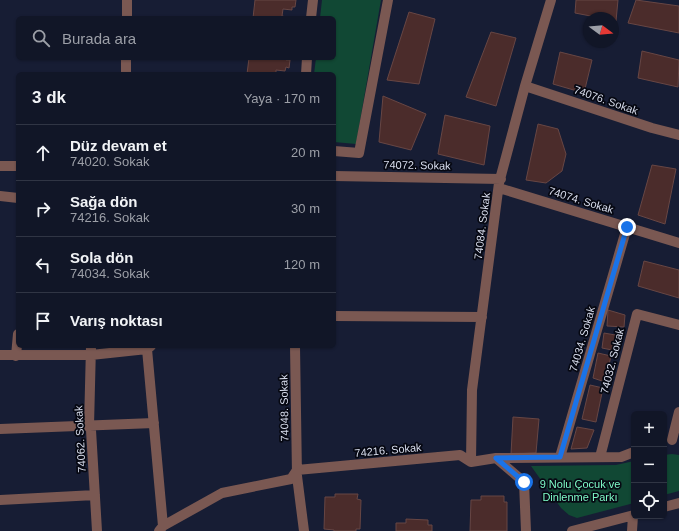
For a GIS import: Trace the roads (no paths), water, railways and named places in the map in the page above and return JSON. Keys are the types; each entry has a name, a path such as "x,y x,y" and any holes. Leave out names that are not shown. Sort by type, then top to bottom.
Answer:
{"street":[{"path":"127,0 127,16"},
{"path":"311,16 313,0"},
{"path":"336,151 359,153 388,0"},
{"name":"74084. Sokak","path":"471,462 472,390 500,183 525,86 551,0"},
{"path":"126,60 126,72"},
{"path":"306,72 307,60"},
{"name":"74076. Sokak","path":"525,86 652,128 679,135"},
{"path":"0,166 16,166"},
{"name":"74072. Sokak","path":"336,176 500,183"},
{"name":"74074. Sokak","path":"500,183 627,227 679,243"},
{"path":"0,196 16,198"},
{"name":"74034. Sokak","path":"560,457 627,227"},
{"name":"74032. Sokak","path":"600,457 637,314 679,325"},
{"path":"336,316 482,317"},
{"path":"16,356 17,348"},
{"path":"0,356 149,348 160,528 222,493 291,479 297,470"},
{"name":"74048. Sokak","path":"295,348 297,470 304,531"},
{"name":"74062. Sokak","path":"91,350 89,426 91,430 97,531"},
{"path":"672,441 679,412"},
{"path":"0,429 154,423"},
{"name":"74216. Sokak","path":"297,470 460,455 471,462 496,458 600,457 621,456 631,453"},
{"path":"496,458 524,482 526,531"},
{"path":"0,500 95,495"},
{"path":"667,506 679,503"},
{"path":"572,531 631,516"},
{"path":"632,531 633,519"}],"park label":[{"name":"9 Nolu Çocuk ve Dinlenme Parkı","path":"580,490"}]}
